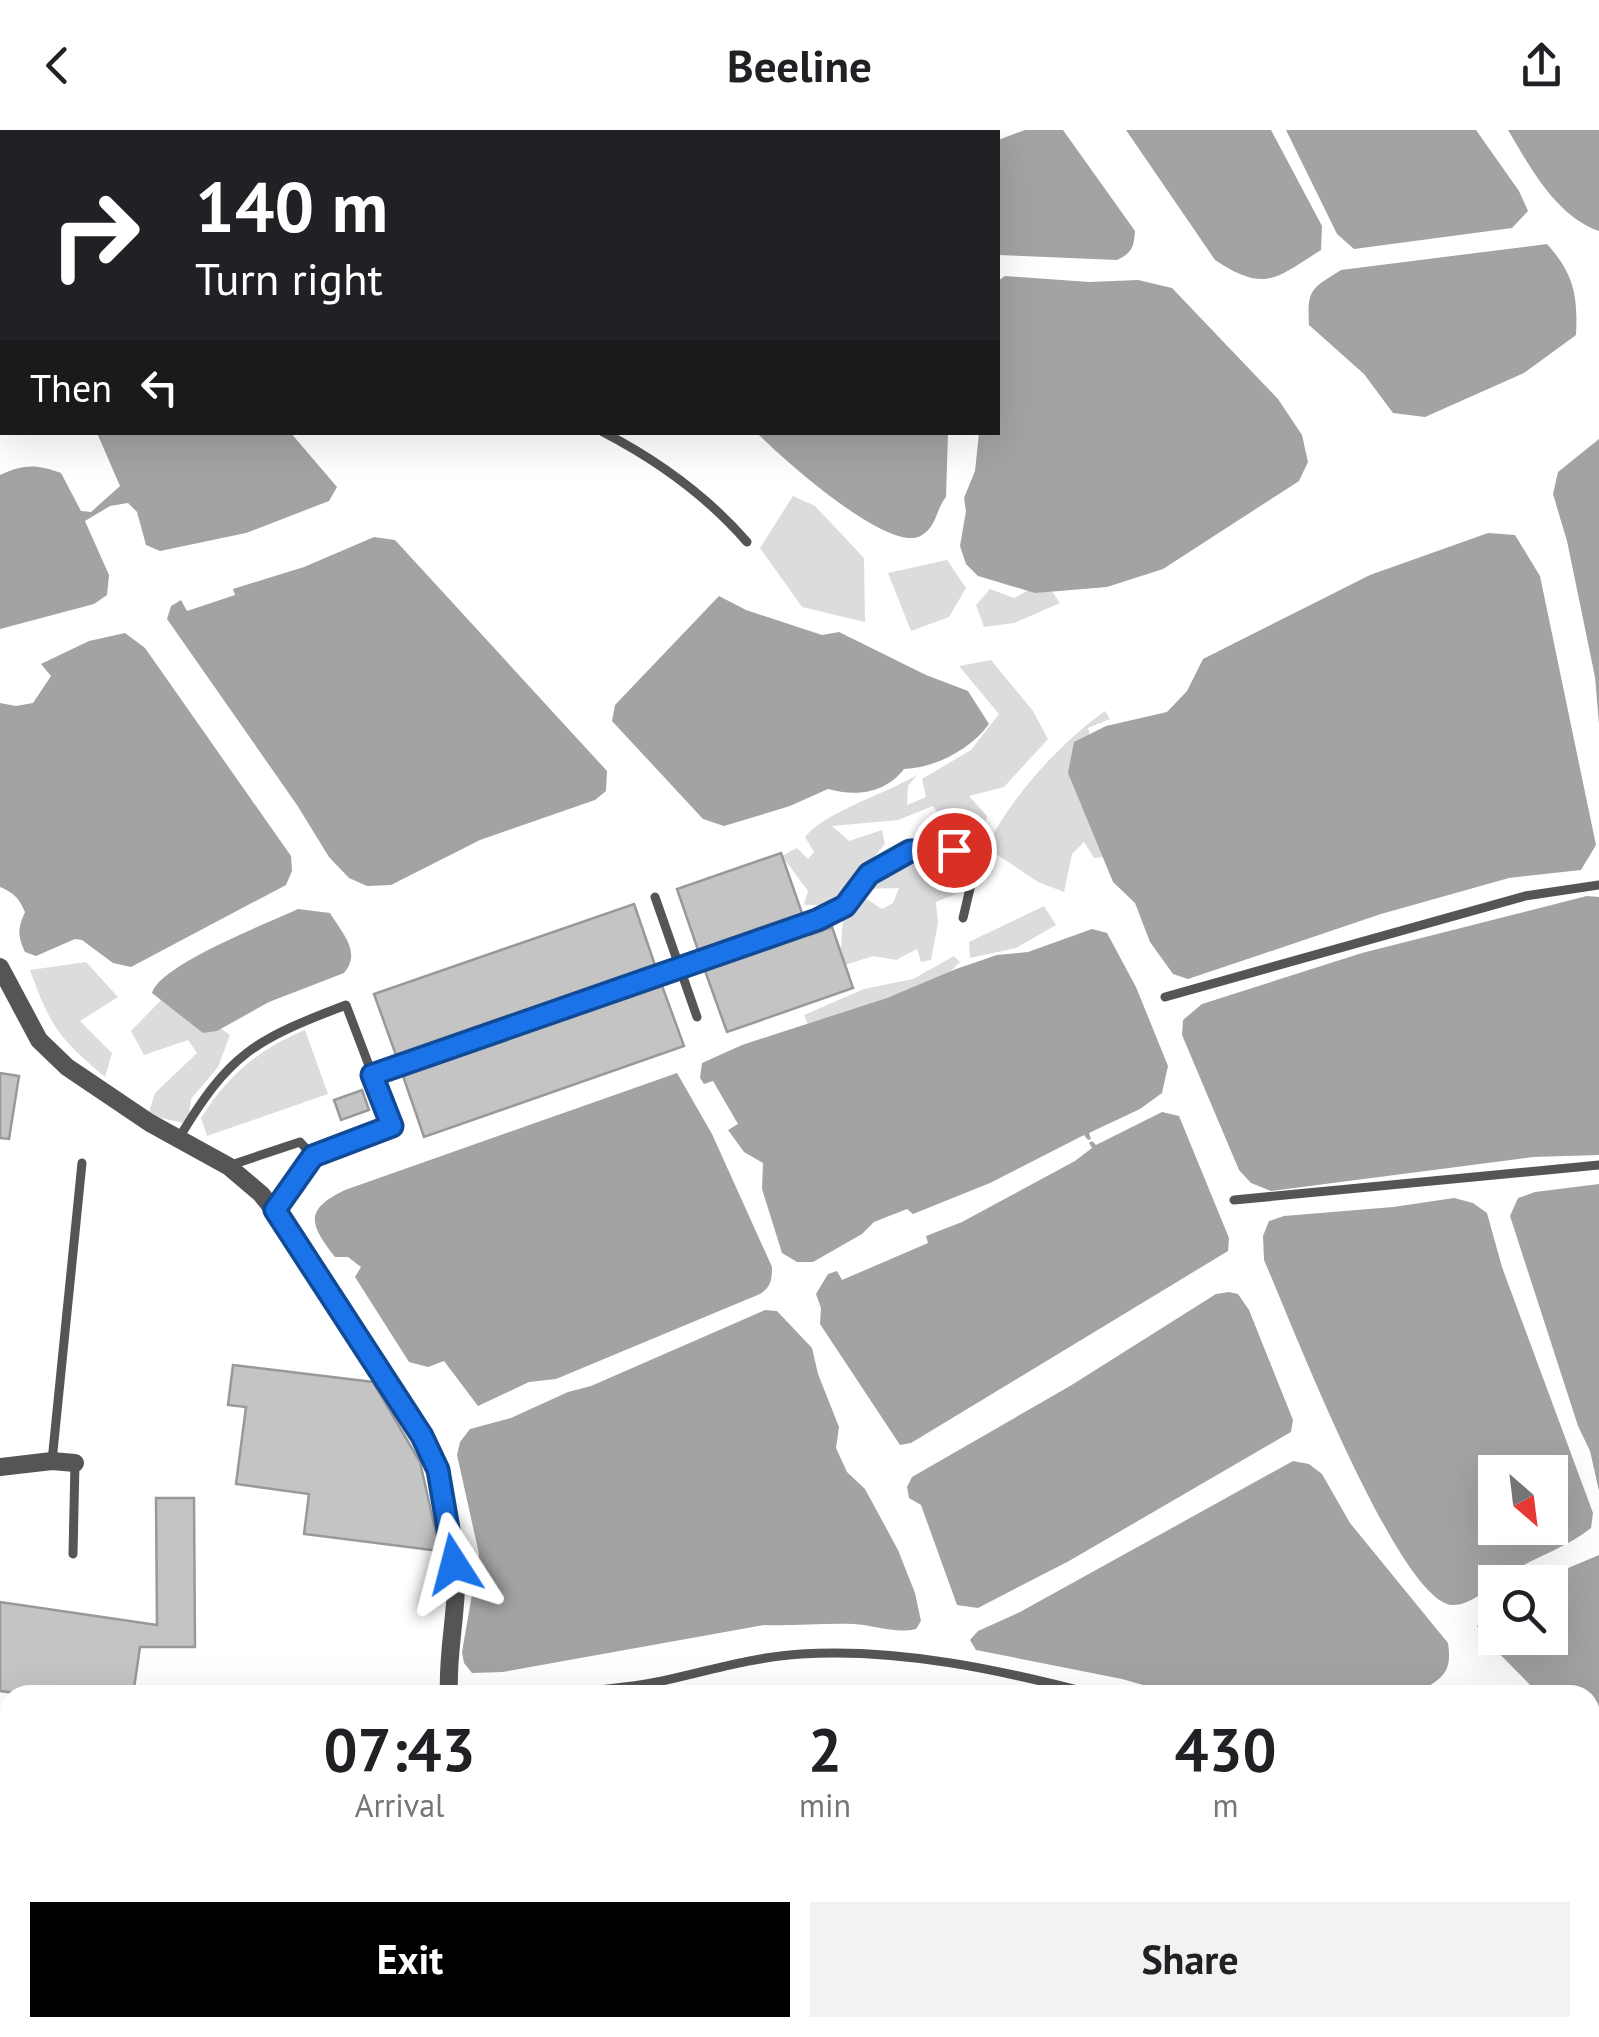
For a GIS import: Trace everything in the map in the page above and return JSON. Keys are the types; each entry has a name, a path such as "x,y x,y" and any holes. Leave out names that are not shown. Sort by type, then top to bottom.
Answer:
{"street":[{"path":"0,967 40,1040 67,1066 150,1123 228,1166 275,1210 414,1421 438,1470 452,1542 456,1586 450,1685"},
{"path":"0,1467 52,1461 75,1463"}],"lane":[{"path":"608,435 702,497 747,542"},
{"path":"372,1075 817,920 845,906 869,874 910,851 954,850 977,858 962,918"},
{"path":"1165,996 1525,896 1599,885"},
{"path":"655,896 697,1017"},
{"path":"179,1138 208,1090 254,1046 281,1030 346,1005 392,1126 313,1156 275,1210"},
{"path":"228,1166 300,1142 313,1156"},
{"path":"52,1461 82,1163"},
{"path":"1234,1200 1599,1164"},
{"path":"72,1554 75,1463"},
{"path":"635,1685 750,1661 827,1654 936,1661 1059,1685"}],"shaded area":[{"path":"1025,130 1063,130 1135,231 1129,252 1117,260 1000,255 1000,139"},
{"path":"1126,130 1271,130 1322,226 1321,250 1270,278 1246,276 1215,260"},
{"path":"1286,130 1476,130 1519,191 1528,211 1512,228 1354,249 1337,234"},
{"path":"1508,130 1599,130 1599,231 1557,202"},
{"path":"1547,244 1563,265 1572,286 1576,335 1524,373 1425,417 1393,413 1364,374 1309,325 1313,291 1341,270"},
{"path":"1005,276 1089,282 1138,280 1172,288 1278,399 1302,435 1308,462 1299,481 1163,569 1107,587 1035,593 978,576 966,564 960,546 966,511 964,498 975,471 979,435 1000,435 1000,280"},
{"path":"98,435 293,435 337,487 329,501 246,533 160,551 146,545 137,512 128,503 110,506 85,521 109,575 107,595 94,604 0,629 0,475 30,466 61,473 81,511 91,512 120,486"},
{"path":"759,435 948,435 946,497 931,527 922,535 907,538 862,518"},
{"path":"1599,439 1599,724 1595,677 1567,541 1553,494 1558,472"},
{"path":"793,496 815,506 864,558 865,622 802,607 760,548"},
{"path":"1488,533 1515,535 1540,576 1596,845 1581,870 1509,878 1381,914 1188,979 1173,974 1150,942 1135,903 1113,882 1068,773 1074,742 1106,726 1167,712 1187,691 1203,659 1370,575"},
{"path":"374,537 395,540 607,771 606,791 595,800 480,840 391,885 367,886 349,878 329,857 167,619 171,606 181,600 187,611 235,595 233,589 304,567"},
{"path":"947,560 966,588 949,617 911,631 888,573"},
{"path":"1045,581 1060,603 1014,623 984,627 976,605 990,589 1014,598"},
{"path":"719,596 746,610 822,635 839,632 968,691 989,724 951,756 904,769 888,783 870,791 828,789 790,806 724,826 703,819 612,721 615,705"},
{"path":"125,633 145,648 291,856 292,871 286,885 131,967 113,963 75,939 36,956 25,952 21,941 23,907 15,896 0,887 0,703 33,703 51,676 41,664 89,641"},
{"path":"991,660 1033,711 1048,739 1004,787 969,796 987,816 984,830 951,833 933,806 898,820 832,826 849,841 882,830 885,844 833,905 804,905 808,891 782,856 797,848 808,859 814,852 805,837 814,828 917,775 908,786 907,805 926,797 922,779 971,750 999,714 959,666"},
{"path":"1105,711 1110,719 1088,728 1111,856 1094,858 1084,842 1072,854 1064,892 1038,882 986,847 1038,772"},
{"path":"909,851 927,865 969,855 970,888 936,902 938,923 931,960 921,962 917,949 896,960 873,956 845,965 841,948 843,917 865,898 882,909 893,903 899,888 861,889 877,870"},
{"path":"1587,896 1599,897 1599,1155 1533,1157 1271,1191 1251,1183 1239,1170 1182,1035 1183,1020 1202,1004 1362,953"},
{"path":"1044,906 1056,925 1016,948 970,958 969,942"},
{"path":"298,909 330,913 351,950 344,973 269,1002 217,1031 203,1033 152,993 159,982 193,958"},
{"path":"1092,929 1107,933 1136,987 1168,1066 1162,1093 1140,1109 1089,1133 1091,1139 1084,1135 990,1183 913,1214 907,1209 874,1222 862,1234 813,1262 797,1262 782,1253 762,1189 763,1163 744,1152 728,1130 738,1124 713,1081 704,1084 700,1078 702,1063 742,1045 887,998 956,969 997,955 1028,952"},
{"path":"954,956 960,962 938,983 810,1029 804,1015 864,989 913,979"},
{"path":"86,962 118,997 80,1021 112,1053 105,1077 58,1031 30,970"},
{"path":"169,992 230,1035 218,1067 191,1099 188,1124 148,1115 155,1093 197,1053 188,1040 144,1055 131,1031"},
{"path":"305,1030 328,1094 207,1136 201,1118 234,1076 259,1055"},
{"path":"677,1073 712,1134 772,1267 767,1289 556,1379 529,1382 478,1406 444,1361 428,1367 409,1362 355,1277 361,1267 348,1257 335,1257 320,1236 315,1219 322,1204 345,1190"},
{"path":"1162,1112 1179,1116 1229,1238 1228,1251 911,1443 900,1445 820,1324 821,1308 816,1294 828,1274 837,1271 842,1280 928,1243 926,1236 962,1222 1075,1161 1092,1148 1092,1141 1096,1145"},
{"path":"1599,1184 1599,1491 1590,1451 1578,1426 1510,1216 1518,1198 1535,1192"},
{"path":"1454,1198 1473,1203 1487,1213 1502,1267 1593,1513 1591,1528 1568,1542 1568,1455 1478,1455 1478,1545 1564,1545 1524,1565 1478,1565 1478,1596 1459,1604 1452,1605 1429,1591 1403,1557 1346,1451 1264,1260 1263,1236 1269,1221 1284,1216"},
{"path":"1216,1294 1238,1294 1249,1310 1293,1420 1291,1432 1069,1561 978,1608 957,1605 921,1505 909,1498 907,1487 912,1477 1070,1386"},
{"path":"765,1310 777,1311 812,1348 839,1427 836,1448 847,1472 865,1489 898,1550 915,1593 921,1621 916,1629 853,1624 764,1625 503,1672 472,1673 462,1652 479,1554 457,1455 460,1442 470,1429 511,1418 591,1386"},
{"path":"1293,1461 1309,1464 1322,1474 1350,1523 1448,1643 1449,1654 1446,1670 1431,1685 1143,1685 976,1650 970,1640 978,1631 1020,1612"},
{"path":"1599,1555 1599,1685 1530,1685 1501,1655 1568,1655 1568,1568"}],"building":[{"path":"781,853 803,916 699,953 677,889"},
{"path":"634,904 656,968 397,1058 374,994"},
{"path":"832,927 853,988 727,1032 704,968"},
{"path":"661,983 684,1046 424,1137 402,1073"},
{"path":"0,1073 19,1076 9,1139 0,1138"},
{"path":"362,1090 369,1110 341,1120 334,1100"},
{"path":"233,1365 373,1382 420,1462 440,1551 304,1534 309,1494 236,1484 246,1407 228,1405"},
{"path":"156,1498 194,1498 195,1647 140,1647 134,1685 0,1685 0,1602 157,1625"}],"route":[{"path":"454,1564 438,1470 422,1436 275,1210 313,1156 392,1126 372,1075 817,920 845,906 869,874 910,851 954,850"}]}
